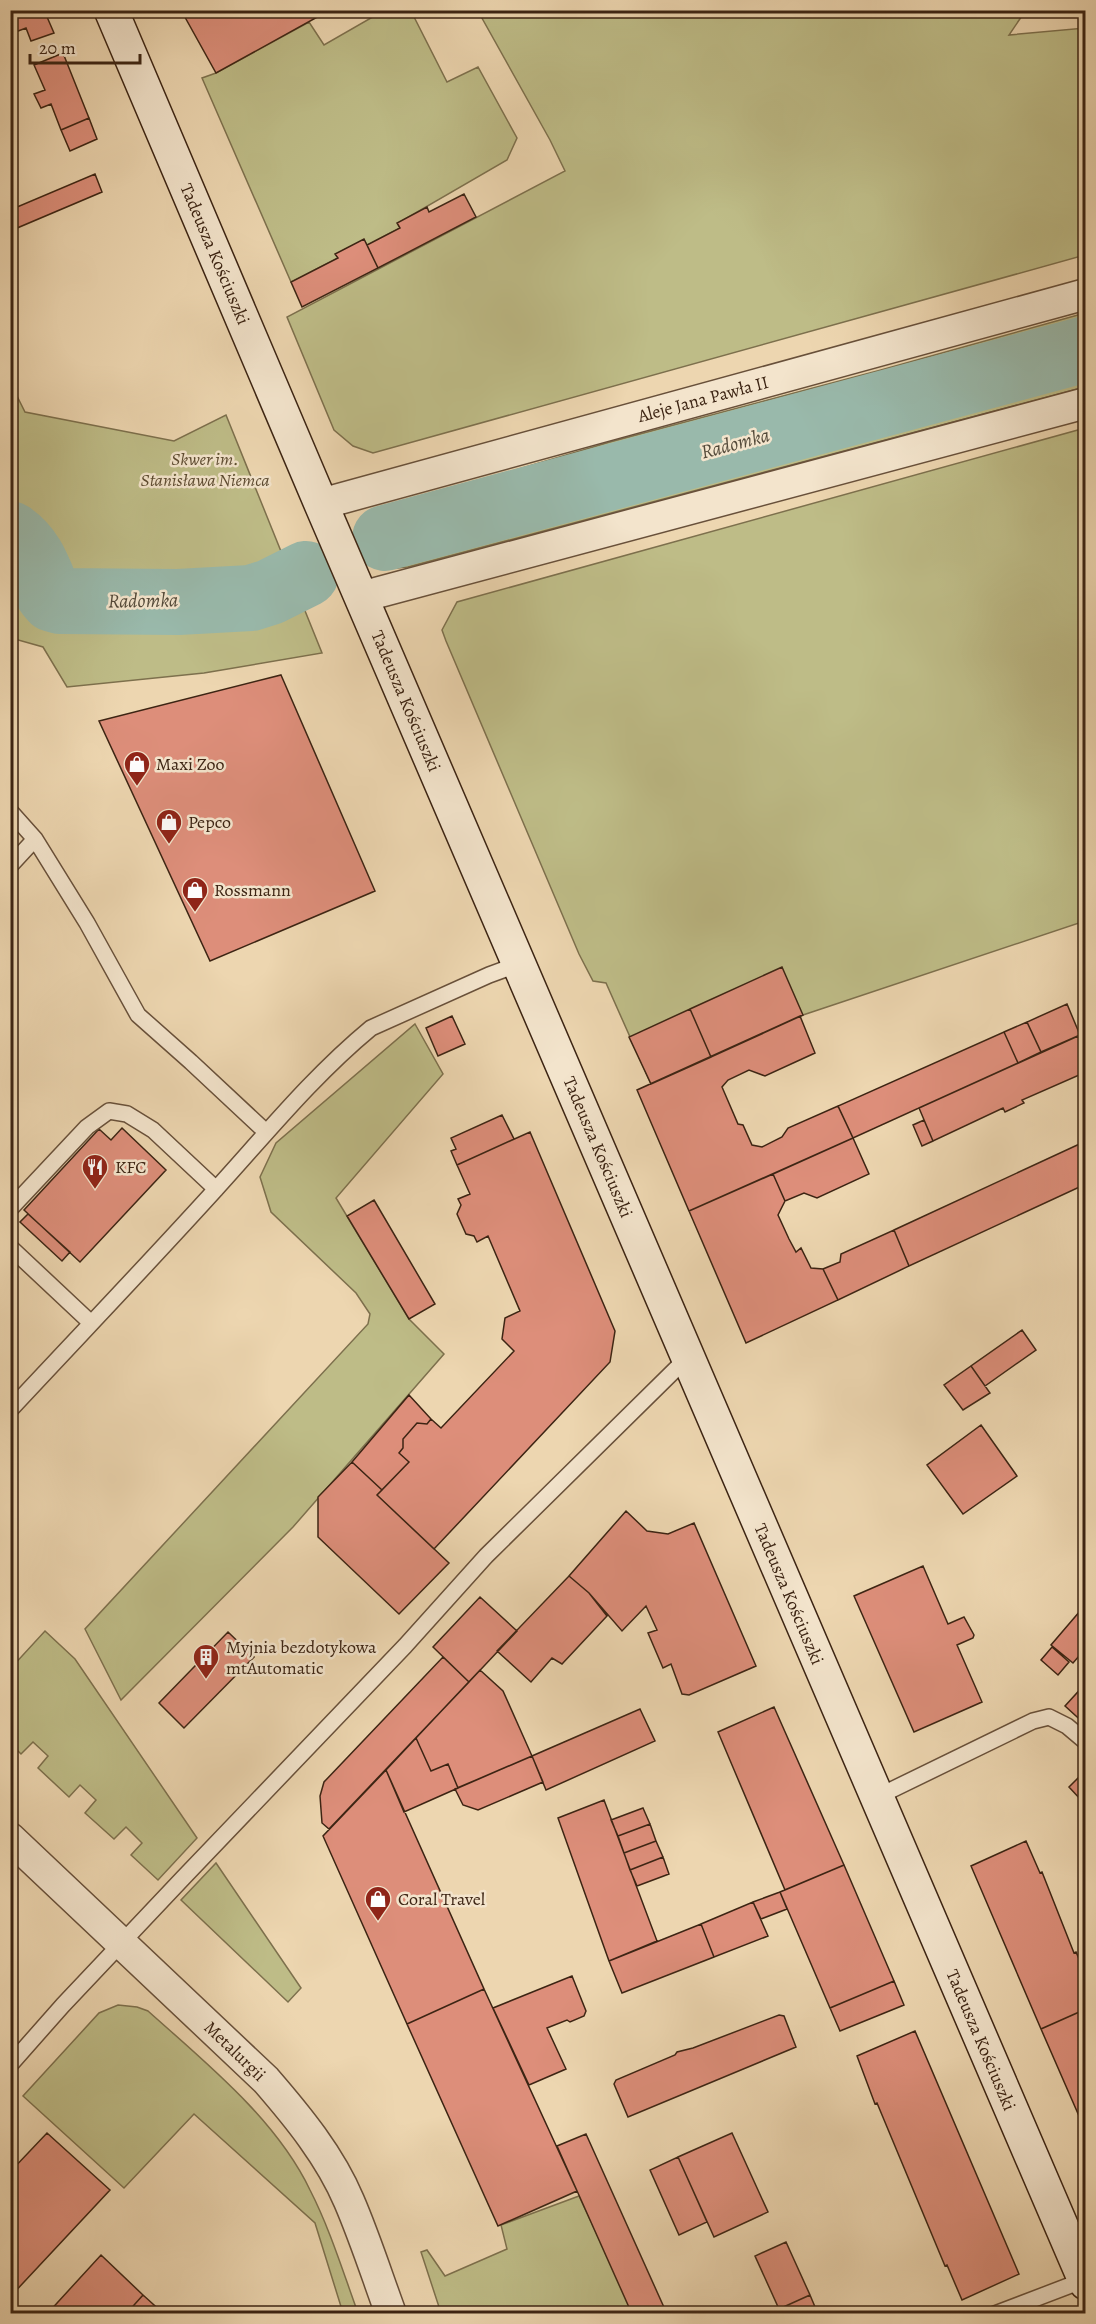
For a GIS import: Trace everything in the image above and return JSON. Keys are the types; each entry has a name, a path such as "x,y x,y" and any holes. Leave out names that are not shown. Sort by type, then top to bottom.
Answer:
{"street":[{"name":"Tadeusza Kościuszki","path":"111,10 1085,2281"},
{"name":"Aleje Jana Pawła II","path":"321,504 1086,294"},
{"path":"361,597 1086,403"},
{"name":"Metalurgii","path":"10,1838 266,2080 299,2118 325,2157 349,2200 391,2313"}],"lane":[{"path":"10,811 35,839 87,923 138,1015 266,1132"},
{"path":"10,866 35,839"},
{"path":"10,1410 334,1060 371,1028 489,975 519,964"},
{"path":"10,1209 87,1127 109,1111 127,1114 153,1130 216,1189"},
{"path":"10,1247 91,1323"},
{"path":"10,2065 121,1942 163,1901 405,1646 486,1556 688,1357"},
{"path":"877,1797 1041,1719 1049,1717 1067,1726 1086,1742"},
{"path":"995,2313 1085,2281"}],"green space":[{"path":"1026,10 1009,35 1085,28 1085,255 373,453 353,446 334,430 287,317 565,171 478,11"},
{"path":"383,11 411,11 447,82 478,67 517,138 507,160 398,223 400,228 367,245 364,240 336,254 338,258 291,282 202,78 216,73 309,22 324,45"},
{"path":"1085,313 1085,342 443,515 378,522 374,512 610,442"},
{"path":"1085,358 1085,387 408,567 397,568 390,552 417,541"},
{"name":"Skwer im. Stanisława Niemca","path":"10,382 25,412 174,441 226,415 322,653 204,673 67,687 43,647 11,638"},
{"path":"1085,428 1085,921 803,1015 651,1084 606,983 593,981 579,954 446,641 442,630 457,602"},
{"path":"415,1024 443,1074 336,1198 409,1319 444,1354 293,1527 121,1700 85,1629 368,1324 370,1314 356,1293 271,1212 260,1177 276,1143"},
{"path":"45,1631 75,1659 197,1838 158,1880 131,1855 142,1843 126,1827 114,1839 85,1813 96,1800 80,1785 69,1797 38,1768 48,1756 33,1742 21,1754 11,1744 11,1668"},
{"path":"216,1863 301,1988 288,2002 181,1900"},
{"path":"118,2005 148,2011 238,2093 278,2139 296,2164 324,2220 358,2313 343,2313 315,2223 194,2114 124,2188 23,2096 99,2013"},
{"path":"579,2196 634,2313 441,2313 421,2252 427,2250 445,2276 507,2249 501,2225"}],"building":[{"path":"19,10 44,10 54,33 31,41 26,28 13,33 10,18 20,14"},
{"path":"181,10 330,10 216,73"},
{"path":"63,53 89,118 61,130 51,104 41,108 34,94 45,90 34,65"},
{"path":"89,118 97,139 70,151 61,130"},
{"path":"95,174 102,192 10,231 10,210"},
{"path":"464,194 476,217 378,268 367,245 400,228 397,223 427,207 429,212"},
{"path":"364,239 378,268 302,307 291,282 338,258 335,254"},
{"path":"281,675 375,891 210,961 99,721"},
{"path":"782,967 803,1015 711,1057 690,1009"},
{"path":"1067,1004 1080,1035 1041,1052 1027,1022"},
{"path":"690,1009 711,1057 651,1084 629,1037"},
{"path":"452,1016 465,1044 438,1056 426,1028"},
{"path":"800,1016 815,1053 765,1076 749,1070 728,1080 722,1087 738,1124 743,1125 752,1145 762,1147 782,1137 788,1128 838,1106 853,1138 689,1211 637,1090"},
{"path":"1027,1022 1041,1052 1018,1063 1004,1032"},
{"path":"1004,1032 1018,1063 853,1138 838,1106"},
{"path":"1078,1036 1086,1054 1086,1072 1022,1100 1024,1103 1005,1112 1003,1108 933,1141 919,1108"},
{"path":"502,1115 514,1139 457,1165 451,1151 456,1149 451,1138"},
{"path":"924,1120 933,1141 922,1146 913,1125"},
{"name":"KFC","path":"122,1128 166,1170 80,1262 24,1210 99,1129 111,1140"},
{"path":"530,1132 615,1331 610,1362 434,1549 377,1495 409,1462 399,1453 403,1448 403,1439 417,1423 427,1424 431,1419 441,1428 514,1351 502,1339 505,1318 520,1311 488,1236 477,1242 474,1236 466,1234 457,1214 461,1205 458,1199 470,1194 457,1165"},
{"path":"853,1138 869,1174 817,1198 804,1193 785,1201 773,1174"},
{"path":"1086,1141 1086,1184 909,1266 894,1230"},
{"path":"773,1174 785,1201 778,1215 789,1239 796,1252 801,1248 811,1268 823,1269 838,1300 746,1343 689,1211"},
{"path":"374,1200 435,1304 409,1319 347,1216"},
{"path":"28,1214 70,1252 62,1261 20,1222"},
{"path":"894,1230 909,1266 838,1300 823,1269 840,1262 841,1254"},
{"path":"1022,1330 1036,1350 985,1386 971,1366"},
{"path":"971,1366 990,1393 963,1410 944,1385"},
{"path":"409,1395 431,1419 427,1424 417,1423 403,1439 403,1448 399,1453 409,1462 382,1490 352,1462"},
{"path":"981,1425 1017,1476 963,1514 927,1465"},
{"path":"352,1462 382,1490 377,1495 449,1563 399,1614 318,1537 318,1497"},
{"path":"626,1511 647,1531 668,1534 694,1523 756,1666 689,1695 682,1694 671,1664 663,1668 648,1633 657,1630 646,1606 622,1631 589,1593 569,1576"},
{"path":"923,1566 948,1624 964,1617 974,1635 973,1638 957,1645 982,1702 914,1732 854,1596"},
{"path":"569,1576 589,1593 607,1616 562,1664 552,1658 531,1682 497,1651"},
{"path":"480,1597 517,1631 469,1682 433,1647"},
{"path":"1086,1604 1086,1648 1073,1663 1051,1645"},
{"name":"Myjnia bezdotykowa mtAutomatic","path":"228,1632 254,1657 184,1728 159,1703"},
{"path":"1052,1647 1069,1662 1058,1675 1041,1660"},
{"path":"443,1657 469,1682 329,1829 322,1823 320,1796 324,1782"},
{"path":"480,1670 503,1691 532,1756 458,1788 448,1764 431,1771 416,1738"},
{"path":"1086,1683 1086,1725 1065,1706"},
{"path":"774,1707 844,1865 785,1890 718,1732"},
{"path":"640,1709 655,1741 546,1790 532,1756"},
{"path":"416,1738 431,1771 448,1764 458,1788 404,1812 386,1770"},
{"path":"532,1756 543,1782 478,1810 463,1805 455,1789"},
{"path":"386,1770 484,1989 407,2024 323,1836"},
{"path":"1086,1770 1086,1795 1081,1800 1069,1787"},
{"path":"604,1800 657,1941 609,1961 558,1818"},
{"path":"643,1808 650,1824 618,1836 611,1820"},
{"path":"650,1824 656,1841 624,1853 618,1836"},
{"path":"656,1841 663,1857 630,1870 624,1853"},
{"path":"1026,1841 1040,1873 1042,1872 1086,1979 1086,2009 1041,2029 971,1866"},
{"path":"663,1857 669,1874 637,1886 630,1870"},
{"path":"844,1865 894,1981 830,2008 780,1892"},
{"path":"780,1892 787,1909 761,1919 753,1902"},
{"path":"753,1902 768,1936 714,1957 701,1924"},
{"path":"701,1924 714,1957 622,1993 609,1961"},
{"path":"572,1976 586,2011 584,2016 547,2028 566,2069 529,2085 493,2008"},
{"path":"894,1981 904,2005 840,2031 830,2008"},
{"path":"484,1989 577,2191 498,2226 407,2024"},
{"path":"1086,2009 1086,2132 1041,2029"},
{"path":"779,2015 784,2016 796,2047 628,2117 614,2084 616,2080 675,2055 677,2052"},
{"path":"915,2031 1019,2274 962,2300 947,2265 945,2266 877,2103 875,2104 857,2056"},
{"path":"47,2133 110,2190 10,2297 10,2172"},
{"path":"732,2133 768,2212 714,2237 678,2157"},
{"path":"586,2134 667,2314 632,2314 557,2146"},
{"path":"678,2157 707,2222 679,2235 650,2170"},
{"path":"786,2242 810,2295 779,2309 755,2256"},
{"path":"101,2255 143,2295 126,2314 47,2314"},
{"path":"143,2295 164,2314 126,2314"},
{"path":"810,2295 818,2314 769,2314 779,2309"}],"waterway":[{"name":"Radomka","path":"385,538 1086,349"},
{"name":"Radomka","path":"10,534 29,553 48,593 53,599 60,601 178,602 251,598 270,592 306,574"}],"place":[{"name":"Maxi Zoo","path":"137,787"},
{"name":"Pepco","path":"169,845"},
{"name":"Rossmann","path":"195,913"},
{"name":"KFC","path":"95,1190"},
{"name":"Myjnia bezdotykowa mtAutomatic","path":"206,1680"},
{"name":"Coral Travel","path":"378,1922"}]}
